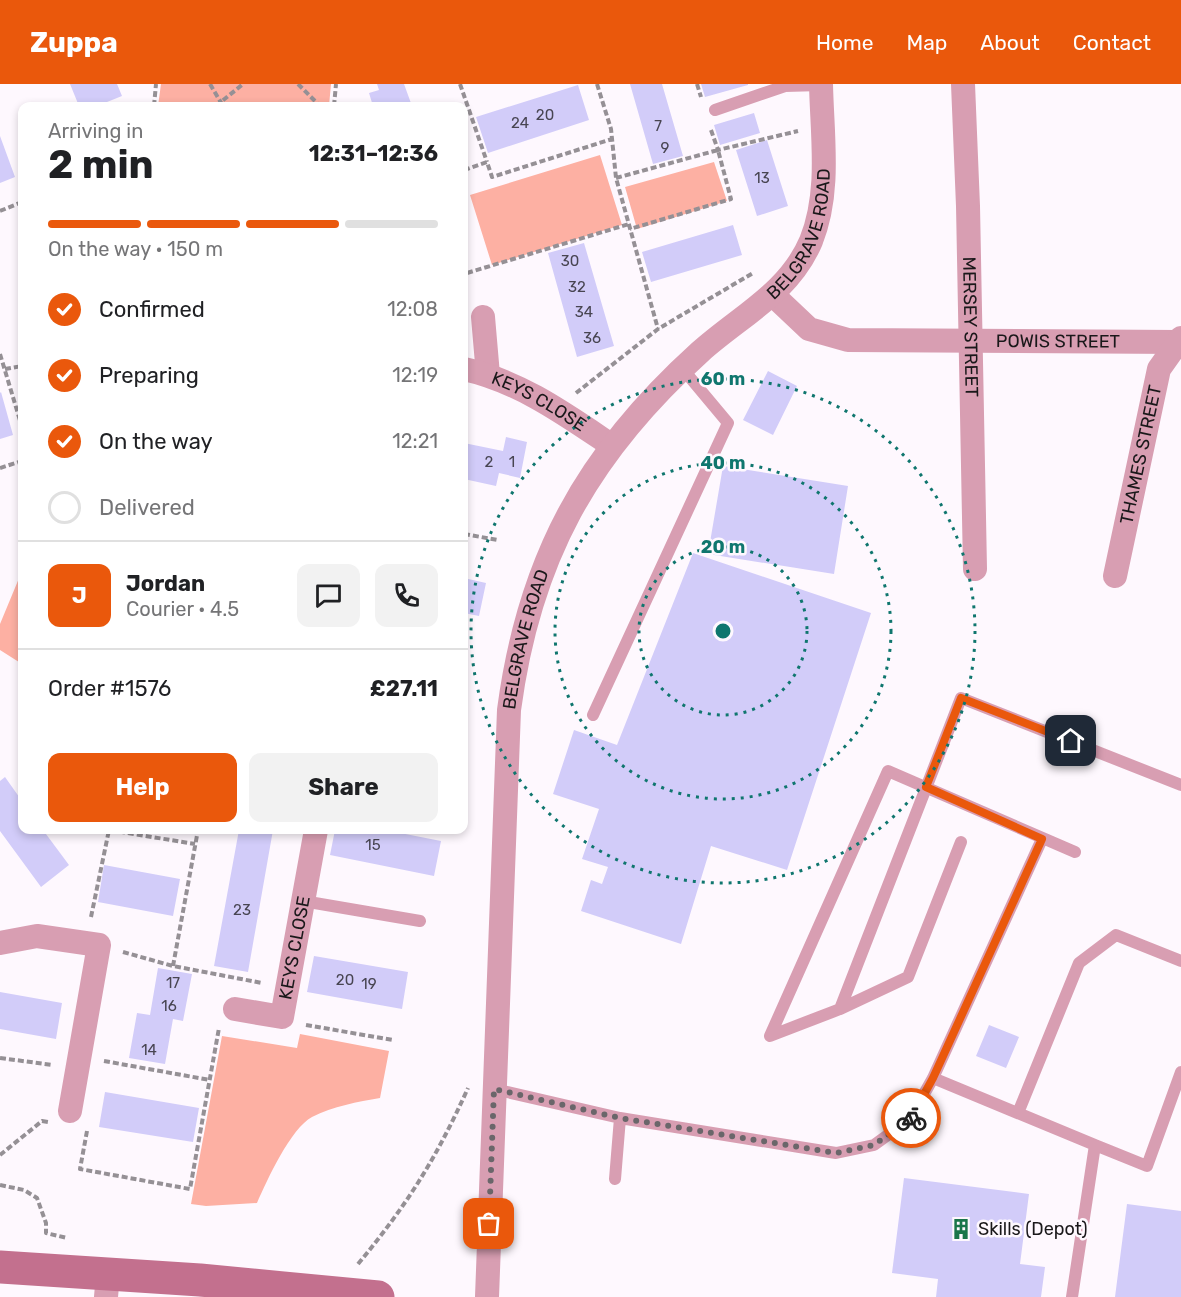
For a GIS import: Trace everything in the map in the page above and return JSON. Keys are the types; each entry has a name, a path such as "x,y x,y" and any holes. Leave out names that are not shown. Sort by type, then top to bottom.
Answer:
{"street":[{"name":"MERSEY STREET","path":"963,84 975,569"},
{"name":"BELGRAVE ROAD","path":"487,1297 502,823 509,711 515,666 529,606 552,548 578,496 612,445 634,418 682,368 773,295 803,257 812,239 823,195 821,85"},
{"name":"POWIS STREET","path":"773,295 809,329 848,340 1180,340"},
{"path":"483,317 488,375"},
{"name":"THAMES STREET","path":"1115,576 1159,369 1180,340"},
{"name":"KEYS CLOSE","path":"468,370 488,375 557,409 612,445"},
{"name":"KEYS CLOSE","path":"227,1004 282,1017 315,834"},
{"path":"0,943 37,936 92,944 79,1062 69,1119"},
{"path":"0,1267 107,1285 367,1296"}],"lane":[{"path":"715,110 785,86 821,85"},
{"path":"593,715 728,423 682,368"},
{"path":"840,1009 961,698 1181,785"},
{"path":"961,842 908,977 840,1009 770,1036 888,771 1075,852"},
{"path":"494,1089 620,1118 836,1153 874,1145 910,1119 933,1078 1042,839"},
{"path":"303,901 420,921"},
{"path":"1018,1113 1079,963 1116,935 1181,961"},
{"path":"933,1078 1147,1166 1181,1072"},
{"path":"615,1179 620,1118"},
{"path":"1072,1297 1095,1145"}],"path":[{"path":"154,102 156,84"},
{"path":"210,84 220,102"},
{"path":"225,102 243,84"},
{"path":"298,84 317,102"},
{"path":"334,102 336,84"},
{"path":"460,84 466,102"},
{"path":"597,84 612,139 616,178 658,329"},
{"path":"468,107 492,177 612,139"},
{"path":"616,178 822,125"},
{"path":"468,273 731,199 718,150"},
{"path":"468,169 487,162"},
{"path":"0,211 18,204"},
{"path":"557,409 658,329 760,269"},
{"path":"0,354 18,413"},
{"path":"5,369 18,367"},
{"path":"0,468 18,462"},
{"path":"468,535 498,540"},
{"path":"108,834 92,944 173,966 288,988"},
{"path":"134,834 195,844"},
{"path":"173,966 197,834"},
{"path":"0,1155 42,1121 69,1119 87,1130 81,1169 190,1189 227,1004 228,977"},
{"path":"282,1017 302,1024 393,1040"},
{"path":"0,1058 79,1062 210,1080"},
{"path":"367,1296 356,1266 398,1216 426,1173 468,1088 494,1089"},
{"path":"0,1185 24,1190 37,1197 46,1223 46,1233 78,1241"}],"shaded area":[{"path":"161,84 331,84 329,102 159,102"},
{"path":"600,155 622,225 492,265 470,195"},
{"path":"714,162 727,201 637,229 625,187"},
{"path":"18,581 18,661 0,650 0,624"},
{"path":"300,1034 389,1051 380,1098 328,1110 304,1123 280,1156 257,1203 206,1206 191,1204 222,1036 297,1048"}],"building":[{"path":"70,84 117,84 122,96 107,102 77,102"},
{"path":"377,84 404,84 411,102 372,102 369,93 379,90"},
{"path":"630,84 662,84 683,156 653,164"},
{"path":"701,84 748,84 748,85 705,97"},
{"path":"578,85 589,120 488,153 476,117"},
{"path":"754,113 760,133 720,145 714,125"},
{"path":"0,136 15,177 0,183"},
{"path":"767,140 788,206 757,216 736,150"},
{"path":"733,225 742,255 651,282 642,252"},
{"path":"584,243 614,346 577,357 548,253"},
{"path":"768,371 797,386 773,435 743,420"},
{"path":"0,393 13,435 0,439"},
{"path":"506,437 527,442 520,478 499,473 496,486 468,480 468,444 503,451"},
{"path":"723,466 848,486 834,574 708,554"},
{"path":"693,553 871,613 787,870 711,846 681,944 581,911 591,880 602,884 608,867 582,859 599,809 553,794 574,730 617,745"},
{"path":"468,579 486,583 479,616 468,614"},
{"path":"5,777 18,795 18,834 46,834 69,865 41,887 0,831 0,781"},
{"path":"238,834 272,834 248,972 214,966"},
{"path":"334,834 405,834 441,841 434,876 330,855"},
{"path":"104,865 180,879 173,916 98,902"},
{"path":"314,956 408,972 402,1009 307,992"},
{"path":"158,968 192,974 183,1021 173,1019 165,1064 129,1058 137,1013 150,1015"},
{"path":"0,992 62,1003 56,1039 0,1029"},
{"path":"989,1025 1019,1037 1006,1068 976,1056"},
{"path":"105,1092 199,1108 193,1142 99,1127"},
{"name":"Skills (Depot)","path":"904,1178 1029,1194 1020,1264 1045,1267 1041,1297 936,1297 938,1279 892,1273"},
{"path":"1127,1204 1181,1211 1181,1297 1115,1297"}],"way so far":[{"path":"489,1224 494,1089 620,1118 836,1153 874,1145 911,1118"}],"place":[{"name":"Skills (Depot)","path":"961,1229"}],"route":[{"path":"911,1118 933,1078 1042,839 926,787 961,698 1071,741"}]}
